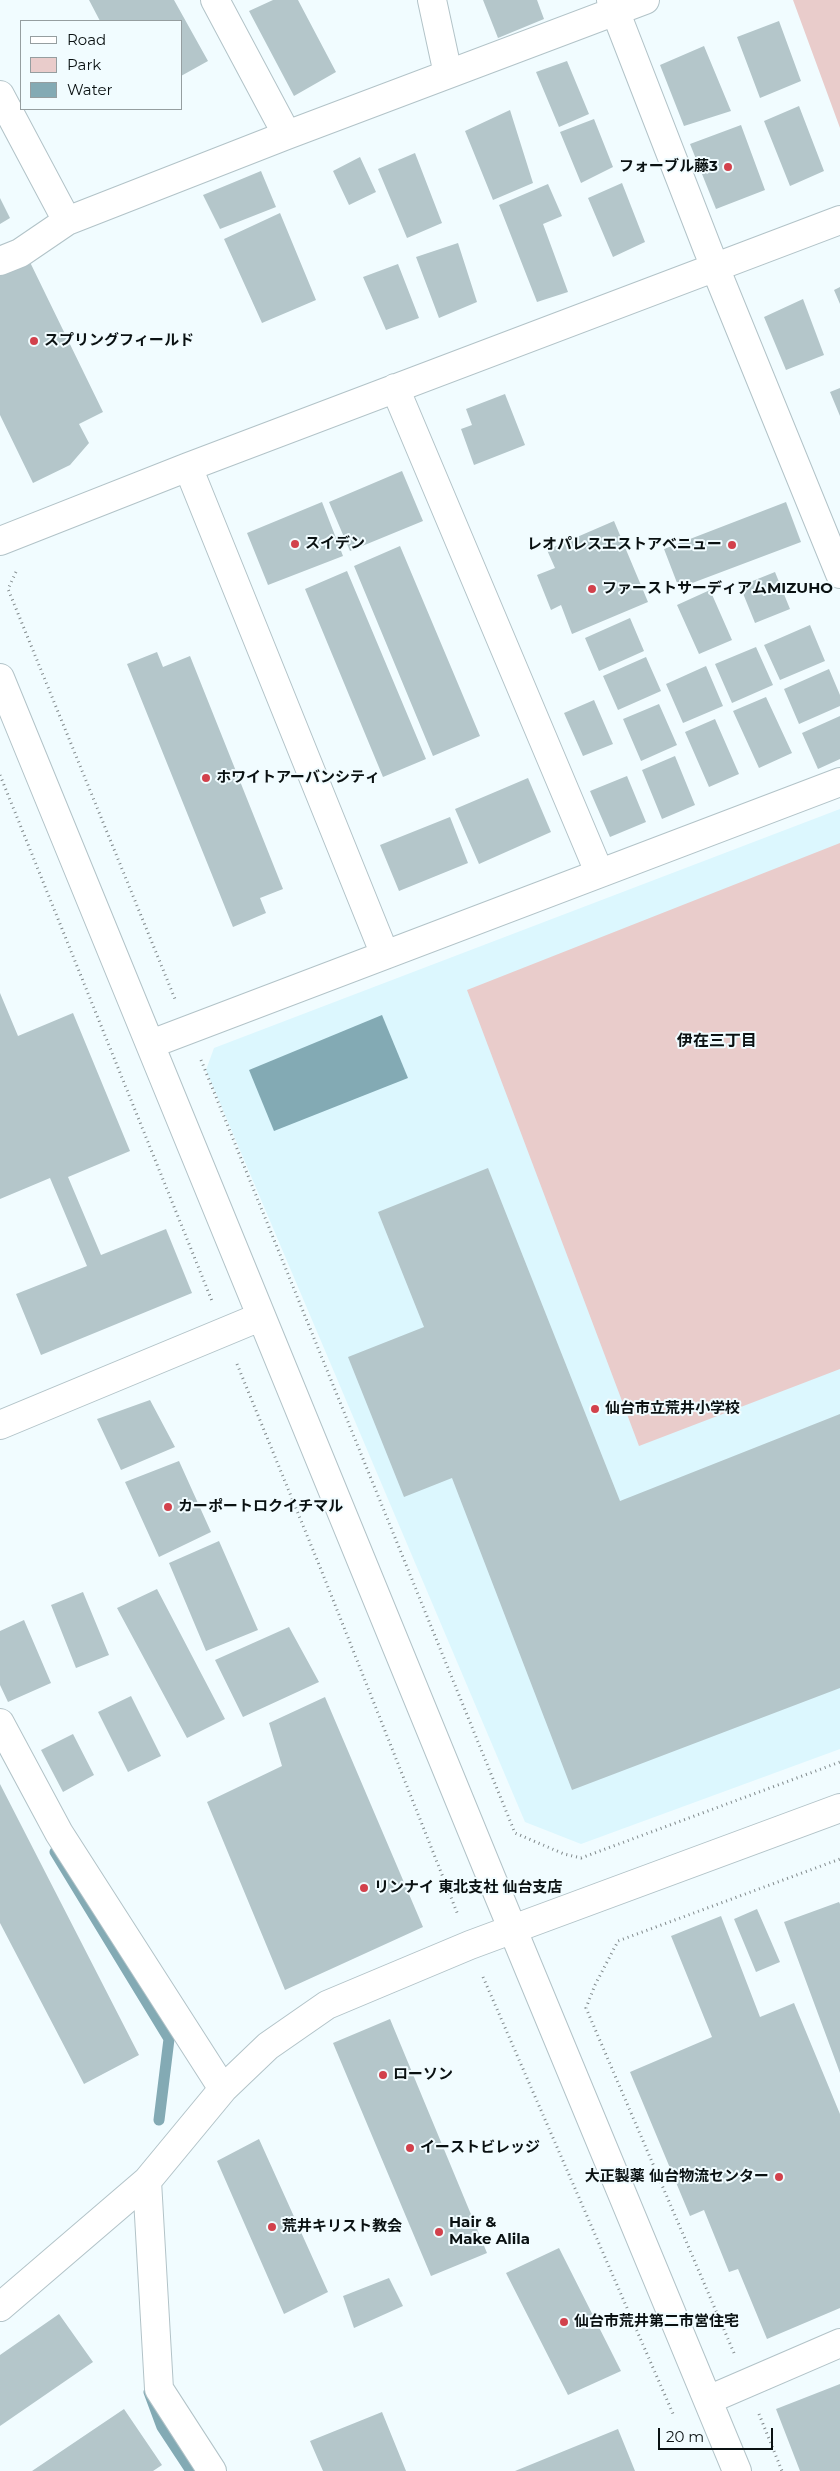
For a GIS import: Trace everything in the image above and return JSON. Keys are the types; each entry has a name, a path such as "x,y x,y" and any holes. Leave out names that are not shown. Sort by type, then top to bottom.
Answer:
{"street":[{"path":"215,0 286,135"},
{"path":"432,0 448,74"},
{"path":"0,261 28,248 67,221 448,74 613,6 645,0"},
{"path":"613,6 716,267 831,523 840,574"},
{"path":"0,95 67,221"},
{"path":"0,541 188,467 840,220"},
{"path":"396,388 599,872"},
{"path":"188,467 385,955"},
{"path":"0,678 152,1044 260,1317 737,2471"},
{"path":"152,1044 599,872 840,782"},
{"path":"0,1425 260,1317"},
{"path":"0,1723 59,1833 223,2089"},
{"path":"3,2294 147,2181 223,2089 268,2046 327,2005 512,1929 840,1808"},
{"path":"147,2181 159,2389 212,2471"},
{"path":"708,2400 840,2343"}],"path":[{"path":"18,564 8,589 176,1002"},
{"path":"0,775 213,1304"},
{"path":"201,1059 515,1834 564,1854 580,1858 840,1762"},
{"path":"236,1361 322,1572 458,1917"},
{"path":"782,2471 746,2382 586,2008 595,1985 618,1942 840,1859"},
{"path":"482,1974 679,2425"}],"shaded area":[{"name":"仙台市立荒井小学校","path":"840,809 840,1749 581,1844 525,1822 206,1070 214,1048"}],"green space":[{"path":"793,0 840,0 840,128"},
{"path":"840,843 840,1369 639,1446 467,990"}],"water":[{"path":"382,1015 408,1078 274,1131 249,1070"}],"building":[{"path":"89,0 174,0 208,61 182,75 182,20 99,20"},
{"path":"273,0 298,0 336,72 294,96 249,11"},
{"path":"483,0 537,0 544,19 498,38"},
{"path":"779,21 801,81 760,98 737,37"},
{"path":"704,46 731,111 684,126 660,65"},
{"path":"567,61 589,114 559,127 536,72"},
{"path":"799,106 824,171 790,186 764,121"},
{"path":"510,110 533,183 493,200 465,131"},
{"path":"594,119 613,167 581,183 560,132"},
{"name":"フォーブル藤3","path":"741,125 765,190 716,209 690,144"},
{"path":"415,153 442,223 407,238 378,169"},
{"path":"360,157 376,192 349,205 333,171"},
{"path":"261,171 276,207 220,229 203,195"},
{"path":"622,183 645,242 613,257 588,198"},
{"path":"548,184 562,216 543,224 568,292 537,302 499,205"},
{"path":"0,198 10,218 0,224"},
{"path":"280,213 316,300 262,323 224,239"},
{"path":"458,243 477,302 439,318 416,257"},
{"name":"スプリングフィールド","path":"27,256 103,412 79,424 89,443 70,465 33,483 0,415 0,269"},
{"path":"398,264 419,318 386,330 363,277"},
{"path":"840,287 840,304 834,290"},
{"path":"803,299 824,355 786,370 764,317"},
{"path":"840,388 840,416 830,392"},
{"path":"505,394 525,445 474,465 461,429 472,425 466,409"},
{"path":"402,471 423,521 350,551 329,502"},
{"path":"322,502 343,556 268,585 247,533"},
{"name":"レオパレスエストアベニュー","path":"786,502 801,542 679,588 664,549"},
{"name":"ファーストサーディアムMIZUHO","path":"614,521 648,602 572,634 561,605 551,610 537,575 555,568 547,550"},
{"path":"400,546 480,736 433,756 354,566"},
{"path":"347,571 426,759 383,777 305,589"},
{"path":"775,572 790,609 755,623 740,586"},
{"path":"710,590 732,640 699,654 677,605"},
{"path":"630,618 644,651 599,671 585,638"},
{"path":"810,625 825,661 780,680 764,645"},
{"path":"756,647 773,685 732,703 715,664"},
{"name":"ホワイトアーバンシティ","path":"157,652 163,667 190,656 283,889 260,898 266,913 233,927 127,664"},
{"path":"646,657 661,691 618,710 603,676"},
{"path":"706,666 723,706 683,723 666,684"},
{"path":"829,669 840,695 840,706 799,724 784,689"},
{"path":"766,697 792,753 759,768 733,711"},
{"path":"594,700 613,744 583,756 564,713"},
{"path":"659,704 677,745 641,761 623,719"},
{"path":"840,716 840,759 818,769 802,733"},
{"path":"715,719 739,774 709,787 685,732"},
{"path":"675,756 695,805 662,819 642,770"},
{"path":"627,776 646,822 610,837 590,791"},
{"path":"528,778 551,832 479,864 455,809"},
{"path":"450,817 468,863 399,891 380,845"},
{"path":"0,993 18,1036 73,1013 130,1151 68,1177 101,1255 166,1229 192,1293 41,1355 16,1294 87,1266 50,1178 0,1199"},
{"path":"488,1168 620,1501 840,1414 840,1688 572,1790 452,1478 404,1497 348,1357 424,1327 378,1212"},
{"path":"150,1400 175,1447 121,1470 97,1419"},
{"name":"カーポートロクイチマル","path":"179,1461 211,1532 159,1557 125,1482"},
{"path":"219,1541 258,1630 206,1651 169,1563"},
{"path":"157,1589 225,1719 187,1738 117,1608"},
{"path":"83,1592 109,1655 76,1668 51,1605"},
{"path":"24,1620 51,1683 8,1702 0,1685 0,1631"},
{"path":"289,1627 319,1682 243,1717 215,1660"},
{"path":"131,1696 161,1756 128,1772 98,1712"},
{"path":"325,1697 423,1927 285,1990 207,1802 282,1766 269,1723"},
{"path":"73,1734 94,1775 63,1792 41,1750"},
{"path":"0,1784 139,2055 84,2084 0,1923"},
{"path":"839,1902 840,1904 840,2073 784,1922"},
{"path":"757,1909 780,1962 756,1972 734,1919"},
{"path":"721,1916 760,2017 794,2003 840,2114 840,2308 767,2339 738,2269 729,2272 704,2210 690,2216 630,2072 712,2037 671,1936"},
{"name":"イーストビレッジ","path":"390,2019 487,2253 431,2276 333,2043"},
{"name":"荒井キリスト教会","path":"259,2139 328,2292 284,2314 217,2161"},
{"name":"仙台市荒井第二市営住宅","path":"559,2248 621,2371 568,2395 506,2273"},
{"path":"389,2278 403,2306 354,2328 343,2296"},
{"path":"59,2314 93,2362 0,2426 0,2355"},
{"path":"840,2384 840,2471 800,2471 776,2409"},
{"path":"124,2409 162,2465 153,2471 32,2471"},
{"path":"382,2412 406,2471 323,2471 310,2441"},
{"path":"618,2429 635,2471 515,2471"}],"waterway":[{"path":"55,1852 169,2039 159,2120"},
{"path":"149,2392 162,2427 191,2471"}],"place":[{"name":"フォーブル藤3","path":"728,167"},
{"name":"スプリングフィールド","path":"34,341"},
{"name":"スイデン","path":"295,544"},
{"name":"レオパレスエストアベニュー","path":"732,545"},
{"name":"ファーストサーディアムMIZUHO","path":"592,589"},
{"name":"ホワイトアーバンシティ","path":"206,778"},
{"name":"仙台市立荒井小学校","path":"595,1409"},
{"name":"カーポートロクイチマル","path":"168,1507"},
{"name":"リンナイ 東北支社 仙台支店","path":"364,1888"},
{"name":"ローソン","path":"383,2075"},
{"name":"イーストビレッジ","path":"410,2148"},
{"name":"大正製薬 仙台物流センター","path":"779,2177"},
{"name":"荒井キリスト教会","path":"272,2227"},
{"name":"Hair & Make Alila","path":"439,2232"},
{"name":"仙台市荒井第二市営住宅","path":"564,2322"}],"district":[{"name":"伊在三丁目","path":"717,1041"}]}
